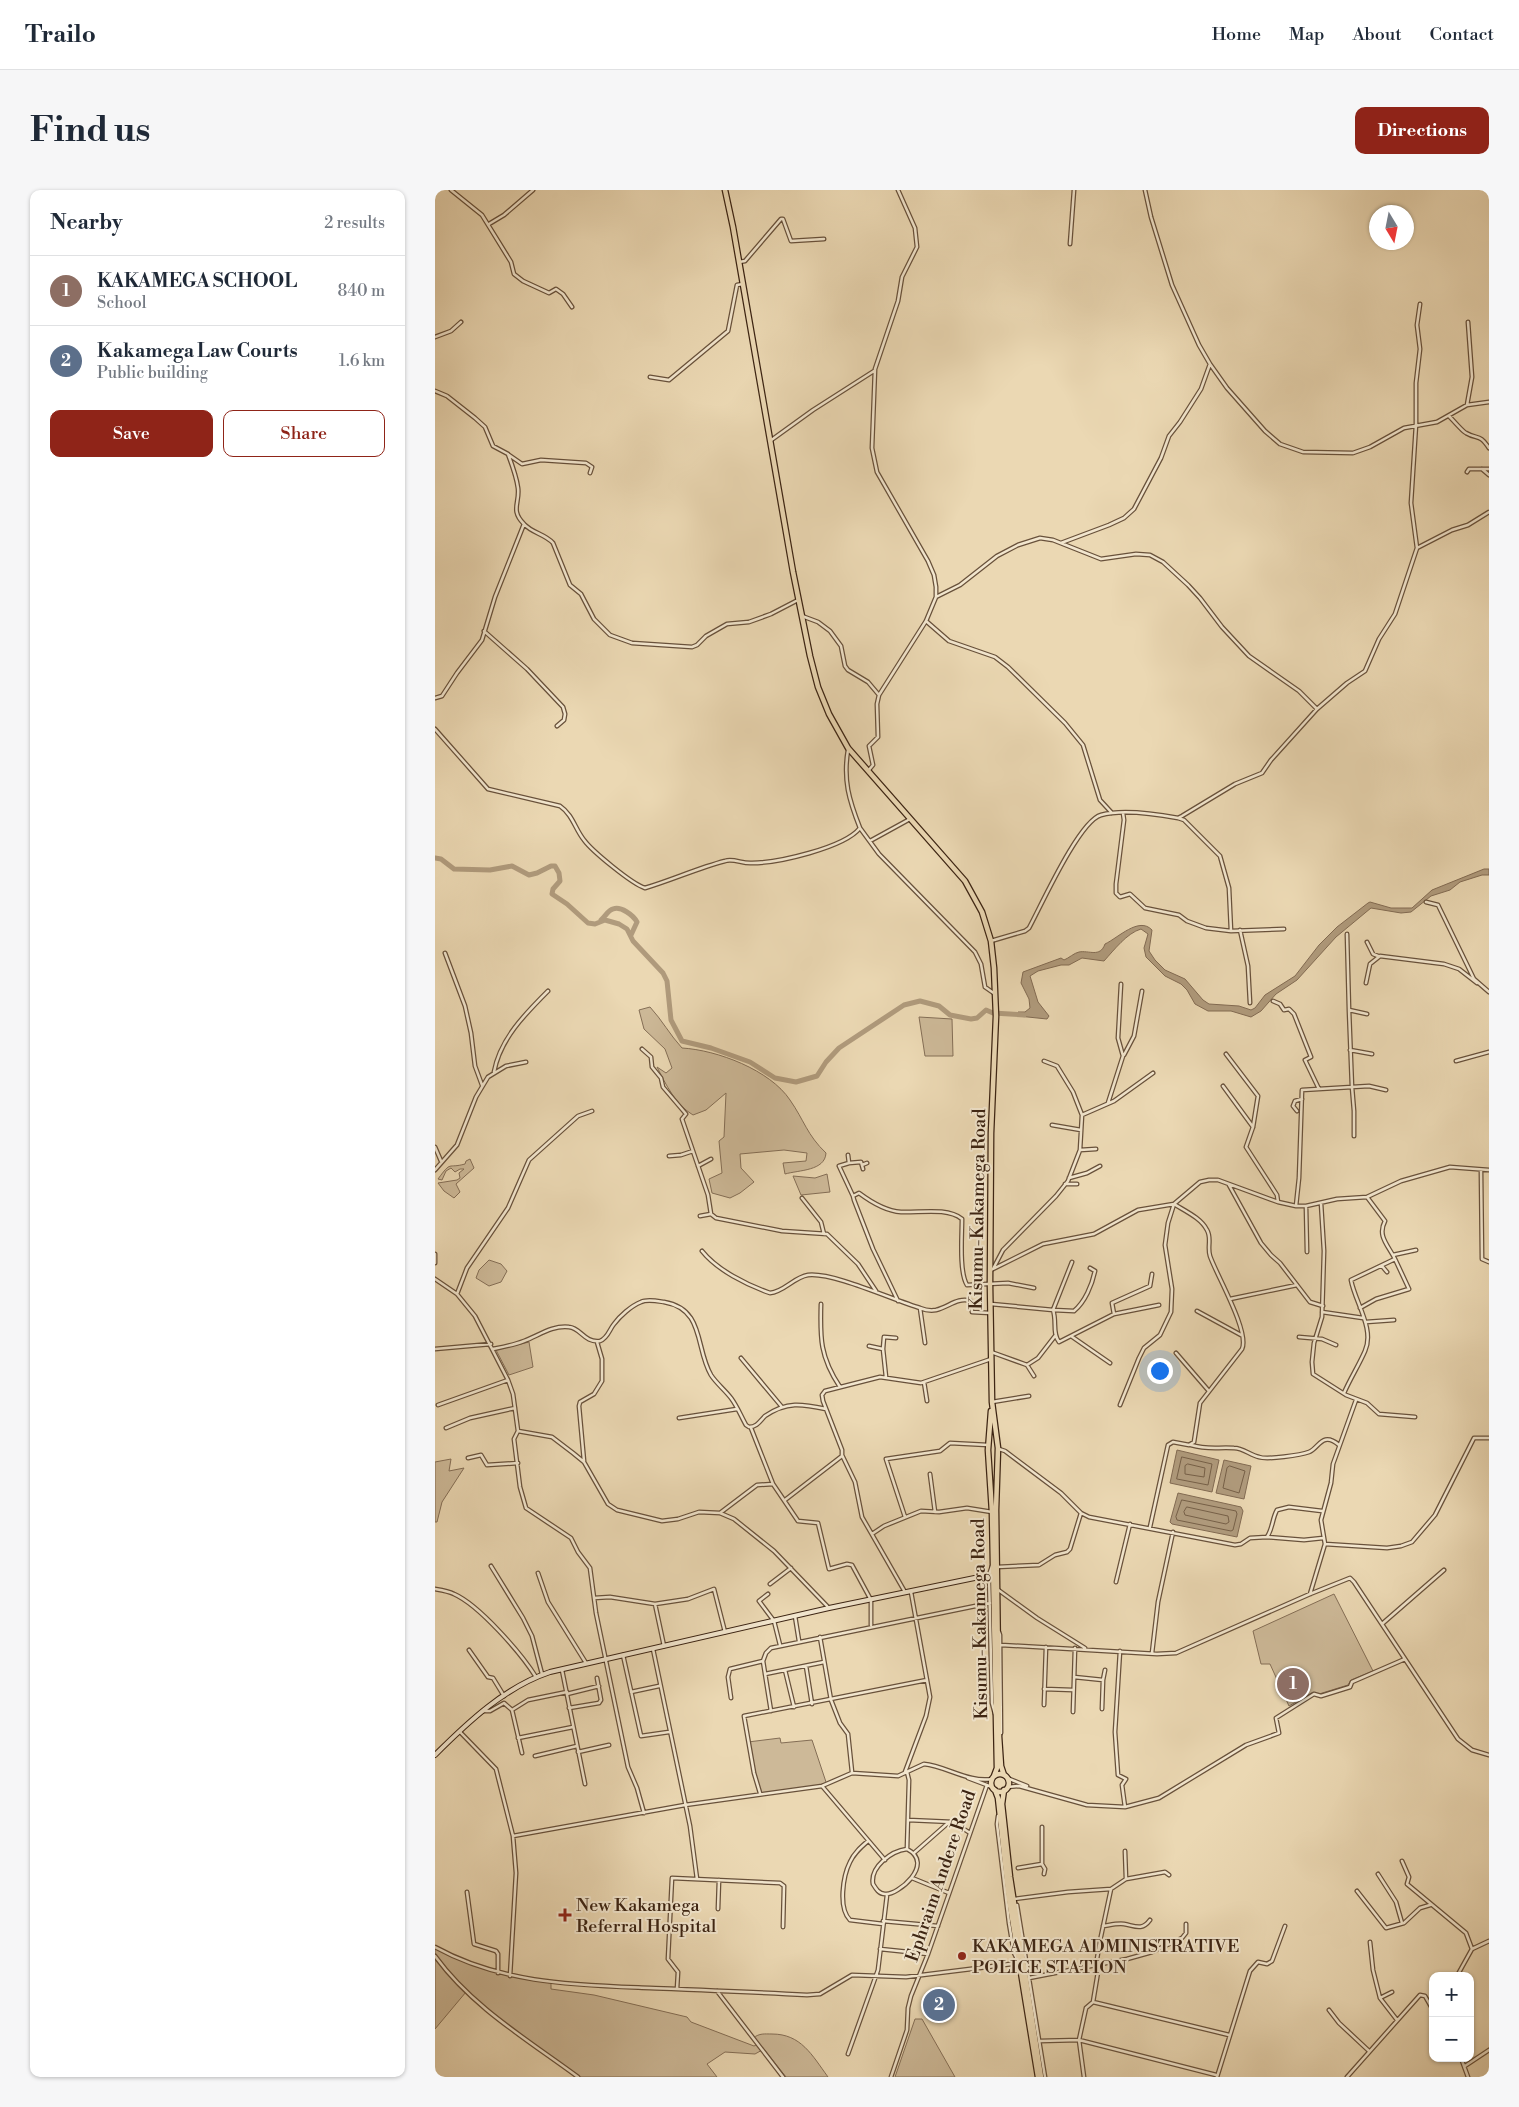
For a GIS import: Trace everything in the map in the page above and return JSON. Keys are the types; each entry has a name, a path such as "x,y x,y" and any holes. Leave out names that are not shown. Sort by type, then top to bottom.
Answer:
{"highway":[{"name":"Kisumu-Kakamega Road","path":"725,190 798,600 818,687 829,714 848,748 970,889 983,912 991,941 996,1014 990,1313 992,1402 998,1448 995,1566 997,1768 993,1777"},
{"name":"Kisumu-Kakamega Road","path":"992,1402 988,1445 997,1589 999,1736 1001,1766 1005,1776"},
{"path":"989,1457 998,1457"},
{"path":"991,1787 993,1777 1005,1776 1009,1783 1002,1804 1004,1824 1041,2077"},
{"path":"991,1787 1001,1792 1006,1789"},
{"path":"991,1787 997,1794 1003,1860 1019,1963 1041,2077"}],"main road":[{"path":"435,1755 483,1711 504,1696 542,1675 607,1658 829,1608 989,1575"}],"street":[{"path":"451,190 482,215 511,262 514,274 523,281 549,294 556,289 563,294 571,307"},
{"path":"489,225 504,215 533,190"},
{"path":"867,772 873,765 869,746 878,737 877,704 879,695 926,621 936,597 934,575 928,561 877,472 872,448 874,371 898,302 902,277 917,247 915,228 899,190"},
{"path":"1070,244 1074,190"},
{"path":"1145,190 1172,285 1210,364 1227,388 1265,431 1280,444 1303,452 1353,453 1370,447 1403,428 1430,424 1449,416 1467,405 1489,402"},
{"path":"739,262 745,261 781,218 784,221 791,241 824,239"},
{"path":"651,377 669,380 726,333 737,286 743,284"},
{"path":"1178,818 1235,784 1262,773 1271,760 1317,709 1347,683 1365,671 1379,639 1400,602 1408,571 1417,548 1411,503 1416,425 1415,383 1420,350 1417,324 1420,304"},
{"path":"435,337 451,331 461,322"},
{"path":"1467,405 1472,376 1468,322"},
{"path":"1061,543 1109,525 1124,518 1134,509 1161,458 1169,436 1201,389 1210,364"},
{"path":"770,441 813,410 874,371"},
{"path":"435,391 447,396 475,418 485,427 493,446 522,464 541,460 586,463 592,467 590,473"},
{"path":"1449,416 1458,423 1463,432 1481,438 1489,448"},
{"path":"508,454 518,489 515,507 517,513 524,524 550,539 569,582 581,594 594,619 611,635 632,643 695,646 705,636 727,624 749,622 771,614 798,600"},
{"path":"1480,468 1489,475"},
{"path":"1467,472 1469,469 1489,469"},
{"path":"1417,548 1452,530 1468,525 1489,512"},
{"path":"435,698 442,696 453,677 482,640 517,538 524,524"},
{"path":"936,597 960,585 997,556 1018,545 1041,538 1047,538 1101,559 1144,554 1163,562 1200,598 1222,627 1249,656 1299,691 1317,709"},
{"path":"801,616 818,622 830,631 841,646 845,666 848,670 868,682 879,695"},
{"path":"926,621 949,641 995,657 1008,667 1065,723 1083,745 1101,800 1112,813"},
{"path":"484,631 527,669 563,708 564,720 557,726"},
{"path":"435,729 488,789 560,806 573,819 588,845 645,888 726,860 750,864 776,862 841,842 853,836 860,828"},
{"path":"848,748 845,778 848,796 860,828 892,867 975,952 981,964 985,987 995,994"},
{"path":"991,941 1025,931 1029,928 1069,852 1086,828 1096,817 1112,813 1152,814 1184,820 1220,856 1229,888 1231,931"},
{"path":"1123,813 1124,820 1116,884 1117,895 1121,897 1130,894 1145,908 1179,915 1196,925 1231,931 1284,929"},
{"path":"870,841 910,819"},
{"path":"1427,902 1438,905 1477,983"},
{"path":"1241,930 1248,966 1250,1003"},
{"path":"1347,934 1354,1136"},
{"path":"1367,942 1373,954 1444,964 1459,969 1489,992"},
{"path":"445,952 465,1006 475,1066 482,1085"},
{"path":"1366,983 1370,964 1380,956"},
{"path":"1121,984 1118,1038 1123,1056"},
{"path":"494,1072 498,1055 517,1023 548,991"},
{"path":"1108,1104 1123,1056 1135,1036 1142,991"},
{"path":"1273,1001 1280,1004 1284,1010 1289,1009 1294,1014 1311,1057 1305,1060 1319,1089"},
{"path":"1349,1010 1367,1014"},
{"path":"642,1049 651,1057 652,1067 661,1078 663,1087 686,1114 682,1120 708,1195 711,1214 716,1218 764,1228 824,1234 832,1238 853,1258 877,1292"},
{"path":"1350,1050 1372,1054"},
{"path":"1456,1061 1489,1052"},
{"path":"1226,1054 1258,1096 1253,1127 1247,1147 1277,1195 1278,1202"},
{"path":"991,1270 1003,1250 1065,1184 1080,1150 1082,1114 1073,1092 1057,1066 1045,1061"},
{"path":"435,1170 457,1145 482,1085 494,1072 506,1066 526,1062"},
{"path":"1082,1114 1108,1104 1153,1073"},
{"path":"1223,1086 1253,1127"},
{"path":"1296,1206 1299,1178 1302,1090 1369,1086 1386,1090"},
{"path":"1297,1111 1293,1106 1295,1102 1301,1099"},
{"path":"457,1294 471,1262 508,1208 529,1160 578,1116 592,1111"},
{"path":"1052,1125 1081,1130"},
{"path":"435,1147 441,1161"},
{"path":"1080,1150 1096,1149"},
{"path":"669,1156 693,1151"},
{"path":"848,1155 849,1162"},
{"path":"698,1166 711,1159"},
{"path":"863,1169 861,1162 849,1162 839,1166 853,1196 873,1249 898,1301"},
{"path":"861,1165 867,1163"},
{"path":"1069,1178 1087,1174 1100,1166"},
{"path":"991,1270 1043,1244 1094,1234 1138,1210 1174,1204 1200,1182 1213,1180 1278,1202 1306,1206 1341,1198 1367,1197 1401,1181 1442,1169 1462,1167 1489,1170"},
{"path":"1481,1170 1483,1259 1489,1262"},
{"path":"1065,1184 1077,1184"},
{"path":"1228,1184 1261,1243 1310,1302 1323,1306"},
{"path":"853,1196 859,1192 873,1204 899,1212 956,1215 962,1219 965,1282 969,1286 1008,1283 1034,1288"},
{"path":"1360,1308 1376,1299 1409,1289 1394,1257 1383,1242 1382,1228 1385,1221 1367,1197"},
{"path":"802,1198 819,1218 824,1234"},
{"path":"1321,1203 1324,1251 1323,1312 1312,1362 1313,1374 1344,1394 1367,1403 1379,1414 1415,1417"},
{"path":"1174,1204 1200,1221 1208,1230 1210,1239 1209,1254 1230,1299 1245,1341 1243,1349 1208,1390 1200,1403 1194,1441 1189,1445"},
{"path":"1120,1405 1144,1348 1160,1335 1171,1312 1172,1289 1165,1244 1168,1223 1174,1204"},
{"path":"1306,1206 1307,1252"},
{"path":"700,1216 711,1214"},
{"path":"1344,1394 1366,1348 1365,1322 1351,1280 1382,1266 1394,1257 1416,1250"},
{"path":"702,1251 707,1258 727,1272 770,1293 776,1292 799,1278 820,1274 920,1308 936,1310 953,1302 968,1300 971,1301 972,1312 990,1313"},
{"path":"435,1254 435,1263"},
{"path":"1072,1262 1053,1310 1056,1318 1055,1336 1059,1342 1113,1314 1159,1305"},
{"path":"1382,1266 1387,1272"},
{"path":"990,1304 1074,1311 1081,1304 1094,1276 1095,1271 1090,1268"},
{"path":"1113,1314 1112,1303 1150,1286 1152,1274"},
{"path":"435,1279 457,1294 475,1316 508,1380 515,1408 518,1431 514,1438 520,1487 526,1508 571,1538 578,1552 590,1568 594,1598 628,1767 637,1788 644,1813"},
{"path":"1230,1299 1297,1285"},
{"path":"493,1349 524,1341 550,1330 566,1327 571,1327 583,1337 597,1342 604,1340 622,1316 641,1302 660,1302 678,1307 686,1313 695,1327 709,1372 729,1395 746,1425 751,1428 773,1484 799,1522 819,1523 828,1569 832,1570 851,1564 871,1600 871,1626"},
{"path":"821,1304 821,1347 829,1371 840,1387"},
{"path":"920,1308 925,1343"},
{"path":"1197,1311 1243,1336"},
{"path":"1323,1312 1364,1318"},
{"path":"1365,1322 1394,1320"},
{"path":"1027,1365 1038,1358 1053,1336 1055,1336"},
{"path":"1071,1336 1110,1363"},
{"path":"886,1377 883,1349 885,1337 896,1338"},
{"path":"1299,1337 1316,1338 1336,1345"},
{"path":"584,1462 579,1406 580,1402 597,1391 602,1381 602,1359 597,1342"},
{"path":"435,1349 491,1344"},
{"path":"869,1346 883,1349"},
{"path":"991,1352 1027,1365 1034,1376"},
{"path":"1176,1353 1208,1390"},
{"path":"741,1358 782,1407"},
{"path":"906,1593 862,1516 855,1482 842,1456 822,1398 824,1393 864,1380 886,1377 916,1383 924,1382 991,1359"},
{"path":"439,1405 508,1380"},
{"path":"924,1382 927,1401"},
{"path":"992,1402 1029,1396"},
{"path":"1310,1594 1325,1544 1321,1530 1322,1511 1331,1483 1333,1464 1356,1400"},
{"path":"751,1428 767,1415 782,1407 801,1404 826,1409"},
{"path":"446,1428 470,1418 515,1408"},
{"path":"679,1418 737,1409"},
{"path":"518,1431 552,1437 584,1462 605,1500 617,1510 670,1521 699,1512 720,1513 742,1523 791,1568 829,1608"},
{"path":"1325,1544 1387,1548 1412,1542 1435,1515 1474,1438 1489,1438"},
{"path":"1149,1527 1168,1445 1171,1442 1207,1449 1236,1448 1261,1458 1269,1459 1311,1452 1320,1442 1325,1440 1335,1441 1339,1445"},
{"path":"905,1518 886,1459 943,1450 947,1444 988,1445"},
{"path":"998,1448 1005,1450 1089,1517 1235,1545 1241,1544 1248,1538 1267,1537 1304,1540 1323,1538"},
{"path":"468,1458 481,1455 487,1465 518,1463"},
{"path":"785,1500 842,1456"},
{"path":"931,1474 935,1512"},
{"path":"720,1513 757,1485 773,1484"},
{"path":"1267,1537 1271,1532 1272,1518 1277,1510 1289,1506 1322,1511"},
{"path":"872,1534 884,1526 921,1512 967,1508 992,1512"},
{"path":"995,1716 992,1704 990,1568 995,1566 1039,1565 1055,1555 1067,1552 1081,1512"},
{"path":"1116,1582 1131,1524"},
{"path":"1152,1653 1158,1602 1173,1532"},
{"path":"491,1566 532,1636 542,1675"},
{"path":"770,1584 791,1568"},
{"path":"1382,1624 1443,1570"},
{"path":"538,1573 548,1602 586,1664"},
{"path":"1001,1645 1169,1654 1189,1649 1310,1594 1350,1578 1458,1739 1472,1750 1489,1755"},
{"path":"435,1589 455,1594 473,1606 516,1649 536,1677"},
{"path":"594,1598 610,1596 655,1604 688,1599 714,1589 725,1632"},
{"path":"997,1589 1043,1622 1086,1649"},
{"path":"907,1849 909,1780 906,1773 930,1697 911,1592"},
{"path":"768,1594 759,1601 774,1621 780,1645"},
{"path":"771,1711 763,1661 768,1650 780,1645 990,1602"},
{"path":"655,1604 664,1646"},
{"path":"795,1616 799,1641"},
{"path":"998,1631 1001,1635 1002,1730 999,1736"},
{"path":"820,1637 831,1700 840,1723 848,1734 852,1773"},
{"path":"1043,1705 1046,1646"},
{"path":"1073,1712 1075,1648"},
{"path":"653,1649 690,1826 697,1879"},
{"path":"469,1650 489,1677 493,1678 504,1696"},
{"path":"1121,1651 1115,1748 1118,1775 1126,1779 1122,1785 1125,1807"},
{"path":"623,1655 641,1736 669,1732"},
{"path":"1006,1789 1019,1786 1087,1804 1112,1808 1125,1807 1159,1798 1246,1745 1279,1733 1276,1718 1314,1694 1321,1696 1350,1687 1352,1682 1405,1660"},
{"path":"731,1698 728,1677 730,1669 763,1661"},
{"path":"765,1674 824,1662"},
{"path":"806,1666 812,1704"},
{"path":"562,1670 585,1784"},
{"path":"785,1670 794,1707"},
{"path":"1102,1709 1105,1670"},
{"path":"1074,1677 1103,1680"},
{"path":"569,1708 599,1702 601,1699 597,1678"},
{"path":"760,1793 743,1718 745,1715 812,1704 927,1680"},
{"path":"631,1692 659,1685"},
{"path":"512,1710 527,1700 599,1686"},
{"path":"1044,1688 1073,1690"},
{"path":"483,1711 490,1711 504,1704 512,1710 522,1753"},
{"path":"519,1738 573,1727"},
{"path":"460,1732 496,1769 513,1836 516,1873 510,1976"},
{"path":"578,1752 609,1745"},
{"path":"535,1756 577,1746"},
{"path":"513,1836 685,1805 760,1793 822,1786 852,1773 892,1776 906,1773 924,1764 984,1780 993,1777"},
{"path":"960,1774 991,1787"},
{"path":"1005,1776 1038,1790"},
{"path":"822,1786 885,1860"},
{"name":"Ephraim Andere Road","path":"891,2077 907,2030 909,2003 929,1954 970,1833 991,1787"},
{"path":"907,1820 955,1823 970,1833"},
{"path":"914,1853 950,1822"},
{"path":"1042,1827 1042,1864 1045,1869 1044,1874"},
{"path":"868,1840 849,1863 845,1881 844,1911 850,1920 938,1926"},
{"path":"907,1849 914,1853 918,1865 912,1878 896,1891 887,1895 878,1890 872,1880 873,1874 885,1860 898,1851 907,1849"},
{"path":"1125,1851 1126,1879"},
{"path":"1402,1861 1409,1877 1407,1884 1465,1932 1472,1949"},
{"path":"1018,1868 1042,1864"},
{"path":"1041,2077 1043,2062 1040,2041 1014,1899 1111,1889 1126,1879 1165,1872 1169,1875"},
{"path":"1378,1874 1396,1902 1402,1923"},
{"path":"677,1989 678,1972 668,1959 672,1878 783,1884 783,1927"},
{"path":"912,1878 949,1893"},
{"path":"718,1909 719,1880"},
{"path":"1084,2077 1079,2040 1086,2008 1093,2002 1103,1926 1111,1889"},
{"path":"1357,1891 1385,1928 1402,1923 1420,1908 1432,1906"},
{"path":"467,1892 474,1944 497,1951 499,1958 498,1973"},
{"path":"848,2054 878,1970 887,1895"},
{"path":"1103,1926 1121,1924 1135,1928 1147,1924 1150,1920"},
{"path":"1029,1978 1130,1958 1174,1942 1185,1935 1186,1924"},
{"path":"1040,2041 1079,2040 1217,2076 1252,1967 1257,1962 1267,1964 1272,1961 1285,1926"},
{"path":"1459,1972 1472,1949 1489,1941"},
{"path":"1370,1942 1373,1970 1380,1998 1397,2020"},
{"path":"435,1947 498,1973 563,1984 817,1994 848,1976 919,1976 1019,1963"},
{"path":"880,1949 929,1954"},
{"path":"435,1956 466,1992 483,2007 578,2077"},
{"path":"717,1991 783,2077"},
{"path":"1380,1998 1392,1992"},
{"path":"1347,2077 1421,1994 1425,1996 1429,2003"},
{"path":"1093,2002 1229,2035"},
{"path":"1329,2010 1339,2023 1369,2051"},
{"path":"1474,2059 1489,2050"},
{"path":"1040,2069 1043,2062"},
{"path":"1463,2062 1469,2077"},
{"path":"1465,2066 1470,2062"}],"shaded area":[{"path":"650,1007 682,1048 726,1057 756,1071 781,1089 795,1107 814,1140 826,1153 825,1159 810,1169 785,1174 783,1163 806,1161 807,1153 784,1150 740,1154 741,1168 754,1182 730,1198 712,1193 709,1179 722,1173 719,1141 724,1137 726,1093 706,1110 693,1115 681,1106 657,1067 666,1073 672,1068 665,1049 644,1029 639,1010"},
{"path":"919,1017 952,1019 953,1056 925,1056"},
{"path":"470,1159 474,1168 456,1184 460,1192 454,1198 444,1191 438,1183 457,1180 460,1178 459,1173 464,1169 455,1172 451,1168 446,1171 442,1180 438,1179 448,1167 465,1164"},
{"path":"827,1174 830,1192 801,1195 793,1176 815,1178"},
{"path":"489,1260 501,1264 507,1271 501,1282 489,1286 476,1278 479,1270"},
{"path":"529,1342 533,1367 509,1375 496,1350"},
{"path":"451,1459 449,1471 464,1468 442,1502 437,1522 435,1522 435,1462"},
{"path":"1334,1594 1373,1671 1351,1680 1348,1685 1319,1694 1313,1692 1289,1706 1270,1664 1261,1664 1253,1631"},
{"path":"780,1738 781,1743 812,1740 827,1785 760,1793 748,1742"},
{"path":"435,1948 492,1970 551,1983 551,1989 594,1995 687,2017 691,2022 754,2046 758,2044 753,2038 760,2035 782,2035 791,2038 805,2047 828,2077 786,2077 764,2049 755,2054 725,2052 707,2064 717,2077 579,2077 466,1992 435,2029"},
{"path":"915,2019 922,2019 955,2077 895,2077"}],"water":[{"path":"1484,869 1489,869 1489,875 1482,875 1460,882 1450,890 1431,896 1411,912 1401,913 1371,908 1336,937 1297,980 1276,994 1261,1011 1251,1017 1231,1011 1208,1011 1195,1004 1181,984 1165,976 1146,957 1144,948 1148,934 1141,929 1126,938 1104,961 1082,958 1069,965 1061,965 1038,971 1030,976 1038,1002 1049,1016 1047,1019 1018,1016 1018,1012 1025,1012 1030,1008 1029,999 1021,983 1023,972 1061,958 1064,960 1075,953 1100,951 1105,944 1122,933 1141,925 1147,926 1152,930 1149,951 1155,960 1165,970 1185,979 1203,1000 1209,1004 1239,1006 1251,1010 1255,1008 1265,995 1295,976 1319,945 1337,927 1368,903 1391,908 1412,908 1432,890"},
{"path":"1177,1450 1219,1460 1212,1492 1170,1483"},
{"path":"1224,1460 1251,1466 1244,1499 1216,1493"},
{"path":"1178,1493 1241,1507 1243,1511 1237,1537 1172,1524 1170,1522"}],"waterway":[{"path":"435,858 441,859 454,869 490,870 512,866 529,875 555,866 559,873 560,881 553,889 552,894 567,904 588,923 595,924 605,920 619,924 627,929 633,941 663,973 667,981 671,1020 682,1041 711,1048 750,1062 775,1078 796,1082 817,1076 826,1062 839,1048 904,1005 920,1001 939,1006 950,1015 971,1019 977,1018 986,1010 993,1013 1024,1015"},
{"path":"601,920 611,910 616,908 623,910 630,914 637,922 631,935"}],"place":[{"name":"KAKAMEGA SCHOOL","path":"1293,1684"},
{"name":"New Kakamega Referral Hospital","path":"565,1915"},
{"name":"KAKAMEGA ADMINISTRATIVE POLICE STATION","path":"962,1956"},
{"name":"Kakamega Law Courts","path":"939,2005"}]}
